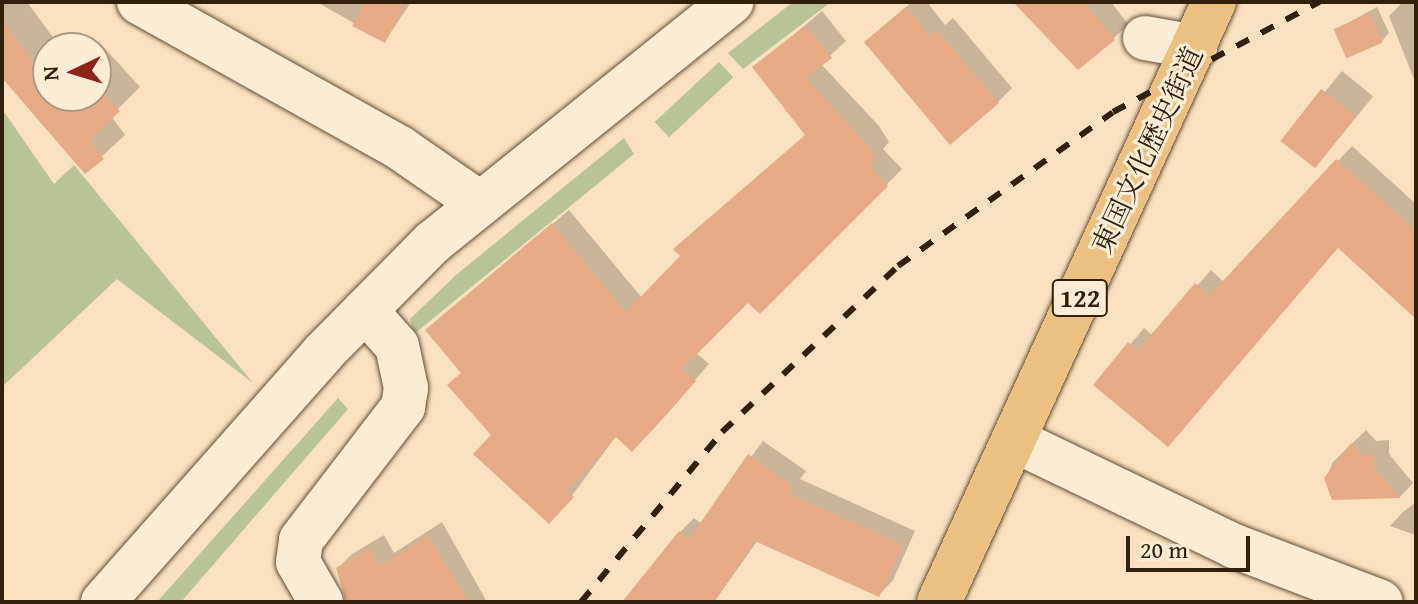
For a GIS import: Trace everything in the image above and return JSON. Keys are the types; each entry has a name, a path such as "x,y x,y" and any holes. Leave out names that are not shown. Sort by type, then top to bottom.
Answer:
{"highway":[{"name":"東国文化歴史街道","path":"939,602 1016,441 1214,2"}],"street":[{"path":"139,2 400,148 478,202"},
{"path":"103,602 365,310 478,202 731,2"},
{"path":"1145,38 1195,47"},
{"path":"321,602 298,562 301,540 403,407 406,388 397,346 365,310"},
{"path":"1016,441 1234,546 1381,602"}],"green space":[{"path":"793,2 831,2 743,69 728,53"},
{"path":"719,62 733,77 669,137 655,122"},
{"path":"2,109 54,184 74,165 253,383 117,279 2,387"},
{"path":"624,138 634,154 414,334 410,319 456,275"},
{"path":"338,398 348,409 181,602 157,602"}],"building":[{"path":"365,2 406,2 385,43 352,26"},
{"path":"1013,2 1084,2 1115,40 1078,70"},
{"path":"906,7 930,37 938,31 999,103 950,145 864,42"},
{"path":"1370,13 1383,42 1346,59 1333,29"},
{"path":"2,19 32,60 32,112 112,112 112,102 120,111 90,140 104,159 85,174 2,78"},
{"path":"806,25 832,58 806,78 864,141 876,159 869,165 888,186 760,314 748,303 682,369 696,381 668,413 632,452 616,437 567,491 574,497 549,524 473,454 491,435 447,385 461,373 425,330 552,223 626,312 680,256 673,249 805,135 752,67"},
{"path":"1321,89 1356,116 1315,168 1280,141"},
{"path":"1336,159 1416,230 1416,319 1338,248 1168,447 1093,385 1128,342 1138,350 1195,283 1209,296"},
{"path":"1351,443 1361,454 1375,454 1375,469 1400,498 1332,500 1324,478"},
{"path":"748,454 793,486 788,493 903,545 879,597 755,541 714,602 622,602 679,531 689,539"},
{"path":"428,535 469,602 346,602 336,568 369,548 380,566"}],"railway":[{"path":"581,602 722,432 898,266 1113,112 1319,2"}]}
